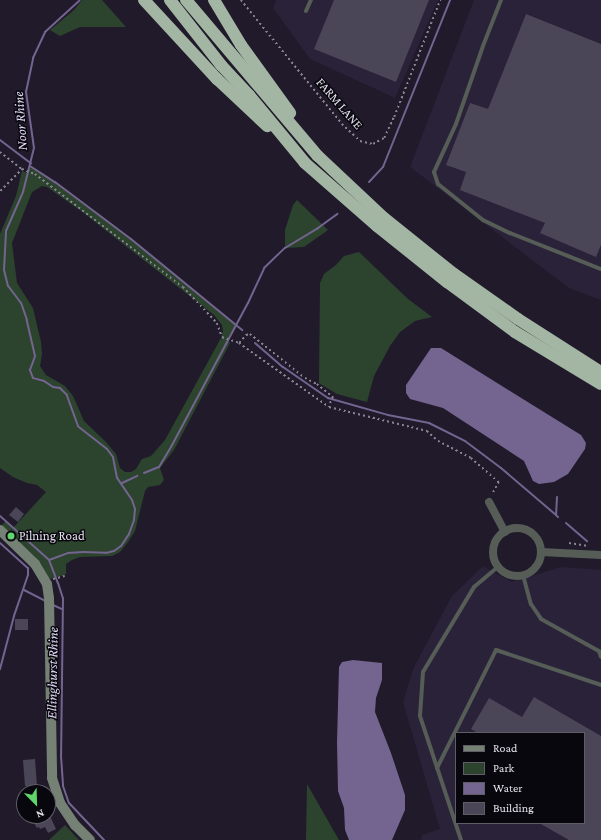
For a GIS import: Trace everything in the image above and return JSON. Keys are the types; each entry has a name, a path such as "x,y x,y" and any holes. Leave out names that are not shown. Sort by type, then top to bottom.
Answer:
{"highway":[{"path":"144,0 217,80 306,163 377,226 447,282 515,332 601,384"},
{"path":"170,0 222,65 306,163"},
{"path":"186,0 280,112 341,179 384,218 454,274 518,319 601,372"},
{"path":"214,0 241,45 341,179"}],"main road":[{"path":"0,530 35,564 47,584 50,608 52,778 60,803 75,825 90,840"}],"street":[{"path":"489,502 504,532"},
{"path":"518,528 532,533 540,545 541,552 536,567 523,575 510,575 498,567 493,552 495,544 504,532 518,528"},
{"path":"541,552 593,556 601,555"}],"lane":[{"path":"306,11 311,0"},
{"path":"501,0 483,46 456,124 434,172 438,184 483,220 510,233 601,269"},
{"path":"455,821 420,716 423,672 474,587 498,567"},
{"path":"523,575 531,604 541,619 599,651 601,657"},
{"path":"456,732 496,650 601,684"},
{"path":"438,768 455,733"},
{"path":"456,824 461,840"}],"path":[{"name":"FARM LANE","path":"240,0 342,124 360,141 373,144 384,138 394,117 440,0"},
{"path":"0,152 23,170 35,174 183,286 217,323 222,337 240,343 329,407 427,431 438,441 471,458 499,482 489,502"},
{"path":"0,191 23,170"},
{"path":"240,343 246,335 250,334 332,397 329,407"},
{"path":"52,580 65,576"}],"shaded area":[{"path":"276,0 438,0 395,98 310,59 273,8"},
{"path":"474,0 601,0 601,300 569,288 410,167"},
{"path":"483,566 512,582 561,567 601,570 601,840 421,840 422,835 440,829 403,702 414,667 452,596"}],"green space":[{"path":"82,0 102,0 126,27 80,27 60,36 50,30 74,10"},
{"path":"30,166 55,182 131,239 236,325 227,340 230,343 174,450 160,468 164,480 160,485 148,487 145,491 135,531 128,542 120,552 112,556 80,557 72,560 66,564 66,574 50,579 1,526 6,521 14,527 46,492 37,485 27,483 13,477 0,468 0,234 16,196 22,171 28,173","holes":["42,186 47,187 81,211 214,315 222,325 223,331 221,338 165,440 151,456 142,459 136,469 131,472 125,472 120,468 116,454 84,421 73,396 65,386 46,375 40,366 42,354 41,342 33,308 17,283 12,243 32,192"]},
{"path":"297,200 328,230 304,247 285,248 285,230 293,205"},
{"path":"359,252 408,299 432,317 415,321 400,332 390,346 374,376 367,402 337,394 319,383 320,283 324,274 336,265 344,256"},
{"path":"307,784 339,840 306,840"},
{"path":"65,825 79,840 49,840"}],"water":[{"path":"431,348 441,348 581,435 586,443 585,449 568,474 554,482 539,484 533,481 524,461 443,408 410,399 406,393 406,385"},
{"path":"353,660 382,663 382,680 376,698 375,712 405,795 405,810 392,840 349,840 345,830 344,808 338,791 337,742 339,667 342,662"}],"building":[{"path":"334,0 429,0 396,82 314,49"},
{"path":"526,14 601,44 601,245 596,257 540,233 545,223 460,190 466,172 446,165 470,103 488,109"},
{"path":"16,507 24,514 18,522 9,515"},
{"path":"15,619 28,619 28,630 15,630"},
{"path":"534,697 601,736 601,840 569,840 541,824 585,824 585,732 476,732 471,729 489,698 522,717"},
{"path":"35,759 37,784 25,784 23,760"},
{"path":"35,824 54,824 56,829 48,833 45,827 40,829 39,827 37,828"}],"waterway":[{"name":"Noor Rhine","path":"49,560 68,553 106,553 114,551 121,546 129,534 134,520 135,509 132,500 117,478 113,457 107,449 78,426 67,395 60,388 53,387 44,381 33,378 30,370 35,356 27,320 21,303 8,286 4,270 6,231 23,192 34,148 26,92 33,58 45,32 80,0"},
{"path":"369,182 383,167 450,0"},
{"path":"0,140 31,163"},
{"path":"30,166 55,182 131,239 242,330"},
{"path":"144,473 159,467 171,447 248,303 264,268 285,248 318,228 337,214"},
{"path":"255,343 283,367 328,398 388,415 429,423 465,441 501,468 556,515"},
{"path":"122,483 137,476"},
{"path":"557,497 556,515 558,517"},
{"name":"Ellinghurst Rhine","path":"0,516 49,560 63,598 61,756 63,786 69,803 104,840"},
{"path":"566,523 587,541"},
{"path":"0,543 28,568 28,575 14,616 0,669"},
{"path":"24,590 46,601"},
{"path":"53,605 62,609"}],"place":[{"name":"Pilning Road","path":"11,536"}]}
